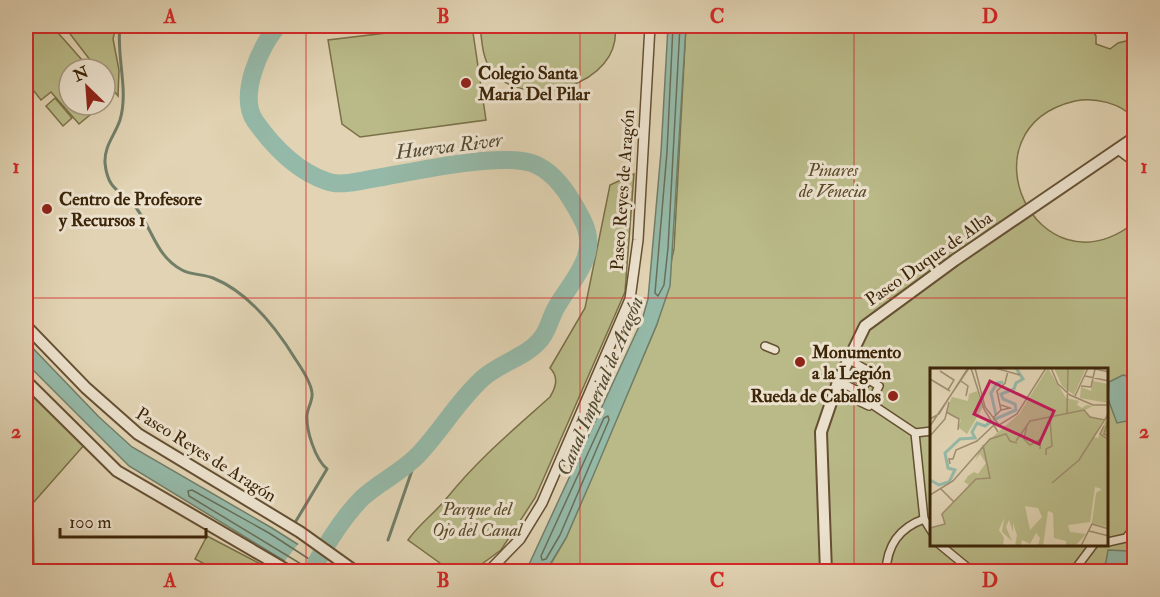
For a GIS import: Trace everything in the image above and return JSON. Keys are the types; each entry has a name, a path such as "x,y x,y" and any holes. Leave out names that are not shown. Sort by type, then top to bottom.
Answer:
{"street":[{"name":"Paseo Reyes de Aragón","path":"488,572 520,539 542,503 630,299 638,240 650,26"},
{"name":"Paseo Duque de Alba","path":"826,572 821,432 838,381 863,329 873,318 1134,138"},
{"path":"1118,149 1134,160"},
{"name":"Paseo Reyes de Aragón","path":"26,326 107,408 138,434 305,536 354,570"},
{"path":"765,346 775,350"},
{"path":"848,359 873,373 863,388"},
{"path":"826,375 863,388 875,395 915,433 924,519 930,529"},
{"path":"26,381 117,471 286,568"},
{"path":"838,381 863,388 875,395"},
{"path":"915,433 930,431"},
{"path":"886,572 891,544 912,523 924,519"},
{"path":"1109,542 1126,538 1134,528"},
{"path":"941,546 973,572"},
{"path":"1073,572 1092,546"}],"green space":[{"path":"30,26 52,26 79,57 57,57 57,99 51,92 41,100 26,81 26,29"},
{"path":"64,26 116,26 113,39 116,57 88,57"},
{"path":"445,26 472,26 486,120 360,137 342,124 328,40"},
{"path":"480,26 615,26 613,47 604,64 588,77 569,86 547,91 526,90 506,83 491,70 484,54"},
{"name":"Pinares de Venecia","path":"686,26 1090,26 1096,36 1096,44 1110,49 1118,43 1134,39 1134,118 1122,108 1107,102 1091,100 1075,101 1040,117 1021,142 1017,172 1024,201 1042,225 1067,240 1099,240 1134,223 1134,571 546,572 566,538 657,324 674,249"},
{"path":"117,60 119,70 117,95"},
{"path":"55,98 57,117 72,118 63,126 46,106"},
{"path":"73,117 87,117 79,124"},
{"name":"Parque del Ojo del Canal","path":"634,174 625,292 535,498 501,550 472,571 448,571 408,540 483,458 550,397 556,382 555,375 550,368 585,308 610,185"},
{"path":"26,381 85,444 33,503 34,572 26,571"},
{"path":"207,536 268,569 266,571 218,571 195,559"}],"water":[{"name":"Canal Imperial de Aragón","path":"668,26 686,26 670,286 657,324 566,538 546,571 526,571 642,320 648,299 661,152"},
{"path":"26,341 99,417 132,447 272,528 340,571 301,571 129,466 26,363"},
{"path":"1123,375 1134,378 1134,439 1126,421 1117,423 1109,402 1109,382"},
{"path":"1134,543 1134,571 1100,571 1106,562 1108,550 1128,551"}],"pier":[{"path":"300,542 343,572 296,572 283,563"}],"waterway":[{"path":"120,26 123,97 120,120 106,151 105,163 109,181 137,209 161,251 174,265 186,272 209,277 226,284 250,302 271,324 306,376 312,393 307,415 310,436 315,451 327,469 296,521"},
{"name":"Huerva River","path":"278,26 264,45 253,71 249,98 250,111 269,139 295,164 315,177 338,183 470,162 506,160 533,163 551,175 573,202 583,221 588,245 582,266 557,306 545,333 537,343 482,379 418,455 362,498 337,529 316,563"},
{"path":"388,540 417,456"}],"place":[{"name":"Colegio Santa Maria Del Pilar","path":"466,83"},
{"name":"Centro de Profesore y Recursos 1","path":"47,209"},
{"name":"Monumento a la Legión","path":"800,362"},
{"name":"Rueda de Caballos","path":"893,396"}]}
